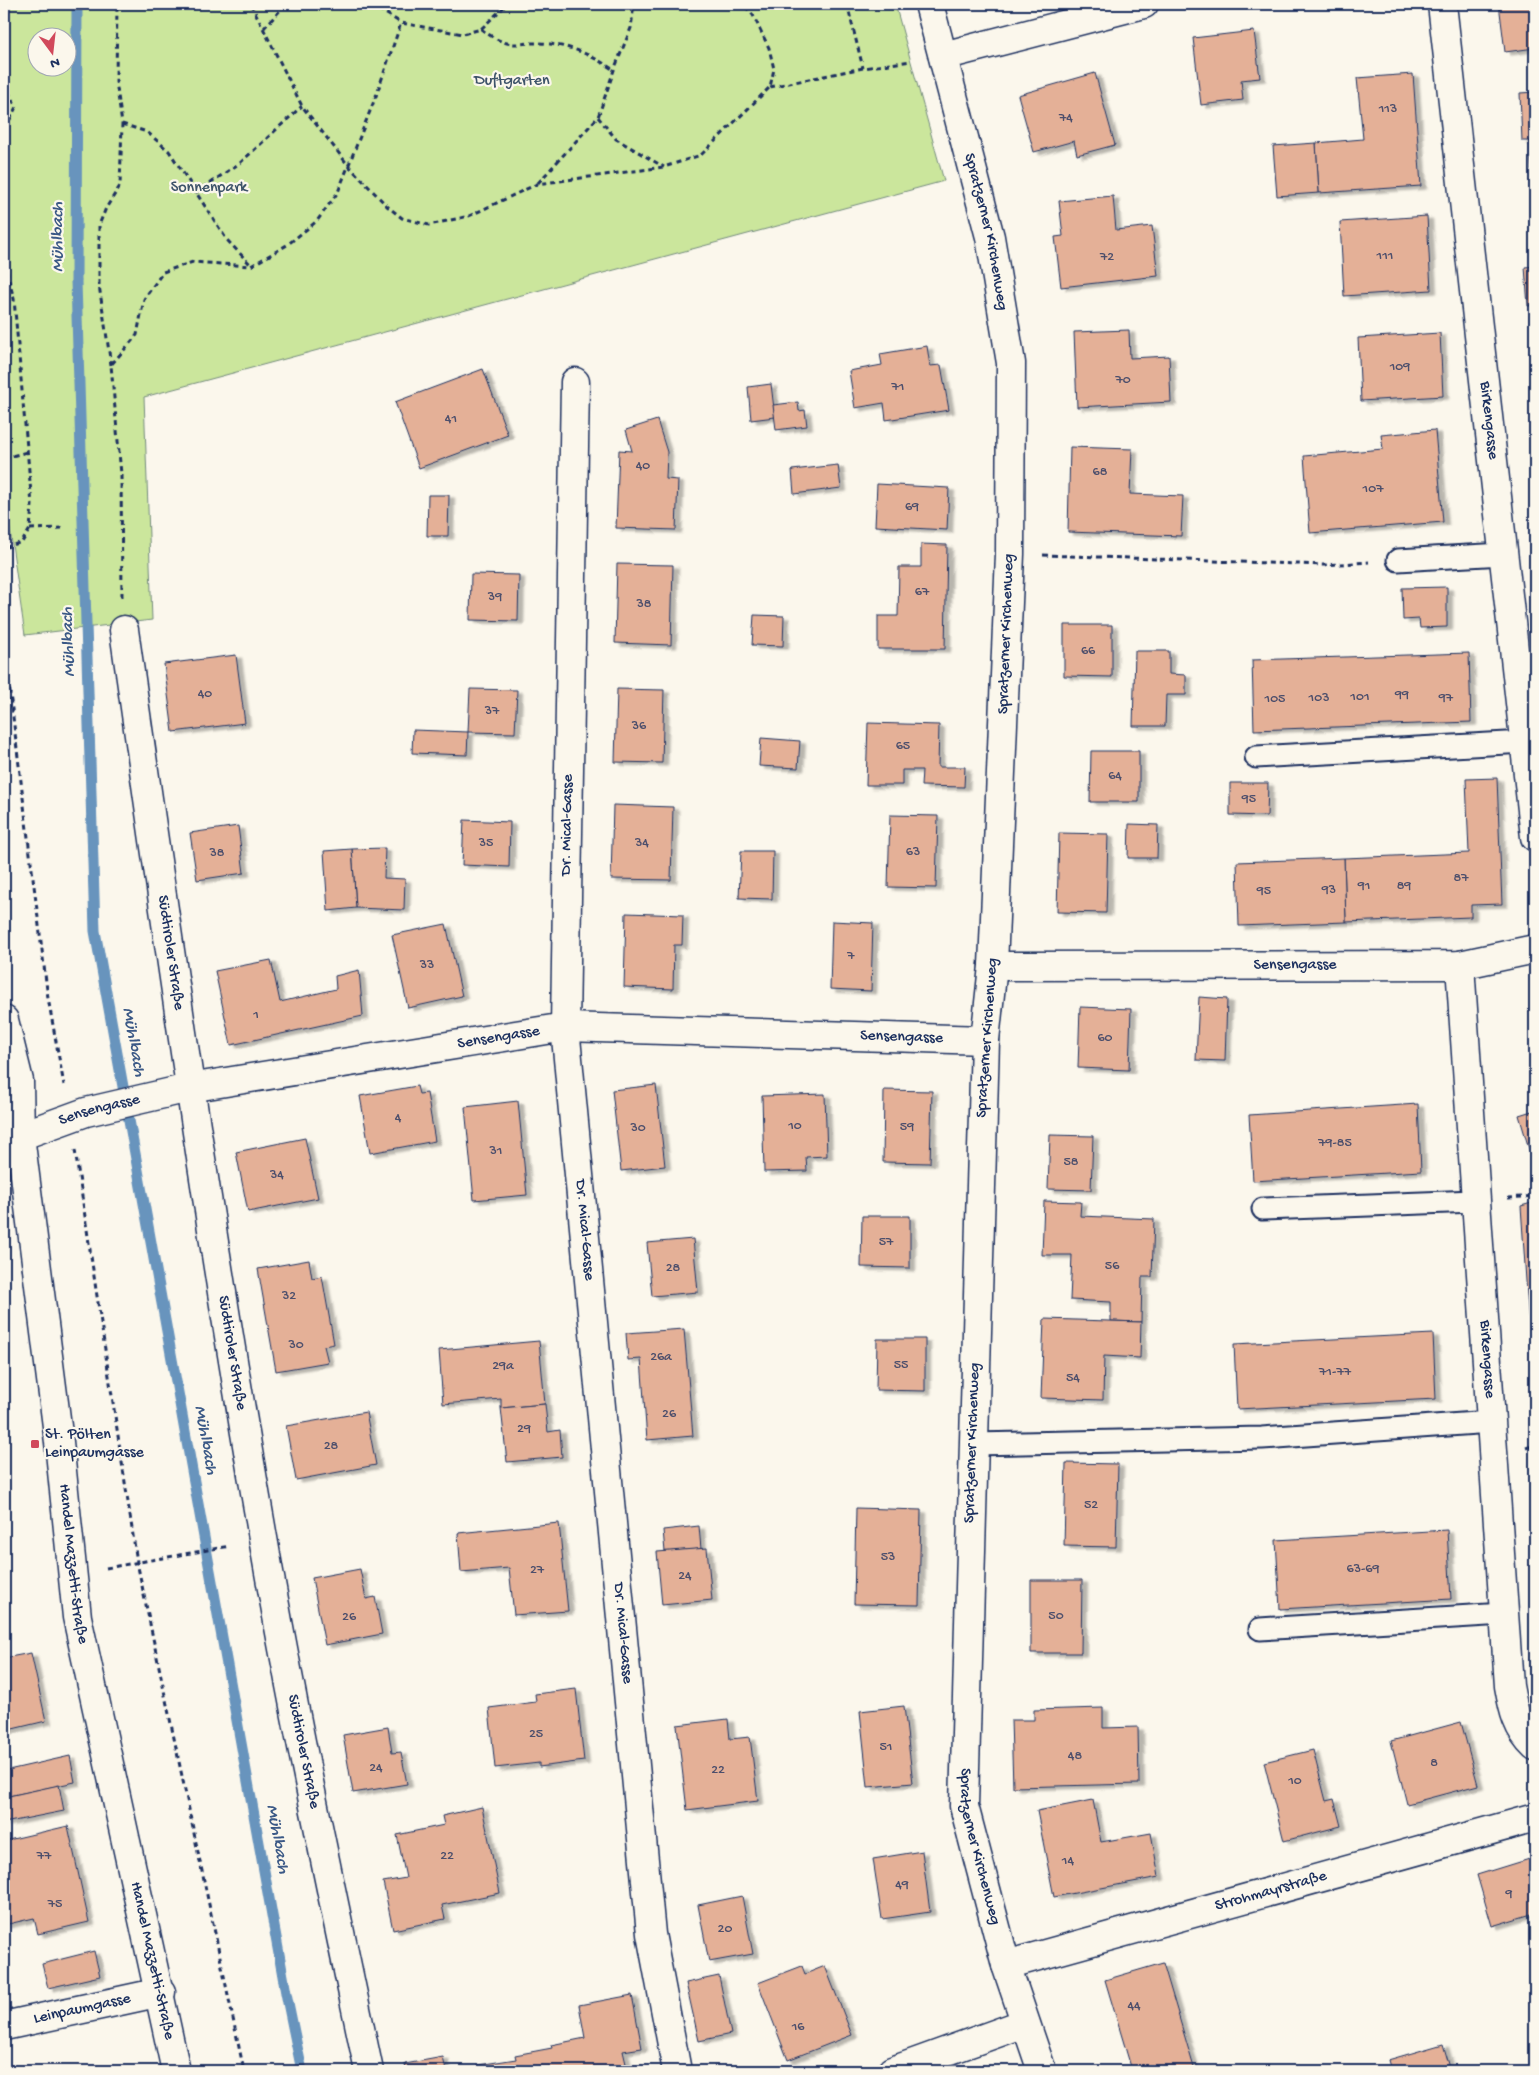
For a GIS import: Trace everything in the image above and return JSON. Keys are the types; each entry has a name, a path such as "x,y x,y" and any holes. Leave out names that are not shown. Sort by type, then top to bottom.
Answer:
{"street":[{"name":"Spratzerner Kirchenweg","path":"930,4 990,237 1011,363 1010,554 993,966 985,1040 964,1806 1006,1965 1042,2071"},
{"path":"943,56 1144,4"},
{"name":"Birkengasse","path":"1442,4 1535,837"},
{"name":"Dr. Mical-Gasse","path":"575,382 565,1027 651,1934 677,2071"},
{"name":"Südtiroler Straße","path":"124,630 189,1088 263,1540 313,1801 369,2071"},
{"name":"Sensengasse","path":"993,966 1460,965 1535,948"},
{"name":"Birkengasse","path":"1460,965 1475,1201 1512,1707 1532,1740"},
{"name":"Handel Mazzetti-Straße","path":"4,1020 20,1081 12,1140 59,1442 77,1617 176,2071"},
{"name":"Sensengasse","path":"12,1140 78,1115 189,1088 565,1027 985,1040"},
{"name":"Strohmayrstraße","path":"1006,1965 1535,1818"},
{"name":"Leinpaumgasse","path":"4,2026 160,1992"},
{"path":"892,2071 1025,2023"}],"lane":[{"path":"1398,560 1503,554"},
{"path":"1256,756 1524,742"},
{"path":"1263,1209 1475,1201"},
{"path":"973,1444 1262,1438 1491,1422"},
{"path":"1260,1629 1504,1614"}],"path":[{"path":"117,4 116,80 122,124 120,186 106,208 99,225 99,285 111,365 121,474 124,630"},
{"path":"251,4 302,106 348,165 387,206 402,218 429,225 469,216 537,184 664,167 701,155 770,87 774,69 769,48 754,15 743,4"},
{"path":"264,28 286,4"},
{"path":"372,4 401,23 463,34 482,29 507,4"},
{"path":"537,184 598,117 614,70 632,28 634,4"},
{"path":"847,4 863,68"},
{"path":"111,365 137,335 144,298 163,272 193,262 251,266 288,244 317,220 338,192 376,96 401,23"},
{"path":"482,29 494,39 512,46 549,44 587,53 614,70"},
{"path":"770,87 863,68 943,56"},
{"path":"4,83 16,107 4,132"},
{"path":"195,193 240,163 302,106"},
{"path":"598,117 616,139 664,167"},
{"path":"122,124 147,132 168,151 227,240 251,266"},
{"path":"4,262 14,299 32,505 30,529 22,542 4,548"},
{"path":"4,458 27,452"},
{"path":"30,529 65,528"},
{"path":"1010,554 1325,565 1398,560"},
{"path":"4,645 48,998 78,1115 137,1562 244,2071"},
{"path":"72,1574 263,1540"}],"green space":[{"name":"Sonnenpark","path":"4,4 895,4 944,181 144,397 152,620 25,635 4,488"}],"building":[{"path":"1499,4 1535,4 1535,48 1505,52"},
{"path":"1254,31 1260,78 1241,80 1243,100 1201,105 1193,38"},
{"path":"1095,73 1115,145 1077,155 1074,141 1034,152 1018,95"},
{"path":"1413,74 1421,186 1319,193 1316,143 1363,139 1357,78"},
{"path":"1535,92 1534,227 1530,141 1522,141 1520,93"},
{"path":"1316,143 1319,193 1277,196 1273,146"},
{"path":"1113,196 1116,230 1152,226 1158,276 1061,287 1055,237 1063,236 1059,201"},
{"path":"1427,216 1431,290 1344,296 1340,222"},
{"path":"1535,266 1535,305 1528,306 1525,267"},
{"path":"1129,330 1130,358 1169,356 1171,402 1077,407 1074,332"},
{"path":"1440,333 1443,396 1361,401 1358,338"},
{"path":"927,346 930,366 941,365 949,410 886,420 884,403 855,408 849,371 882,365 880,354"},
{"path":"483,369 508,435 419,468 395,402"},
{"path":"771,384 775,417 751,420 748,387"},
{"path":"798,402 799,411 805,410 807,426 776,430 773,405"},
{"path":"657,420 667,452 666,479 678,480 676,530 616,528 619,450 632,451 626,430"},
{"path":"1435,430 1443,522 1310,533 1304,456 1383,449 1381,435"},
{"path":"1070,447 1132,449 1130,494 1183,496 1181,536 1068,532"},
{"path":"838,465 841,488 794,494 792,470"},
{"path":"877,484 949,488 947,530 875,526"},
{"path":"428,495 449,495 448,536 427,536"},
{"path":"921,544 947,545 945,649 878,649 878,616 898,616 899,567 921,567"},
{"path":"617,564 673,565 671,645 615,643"},
{"path":"471,574 519,575 518,621 470,620"},
{"path":"1447,587 1447,627 1420,628 1419,619 1403,620 1402,588"},
{"path":"754,615 784,616 783,646 752,645"},
{"path":"1064,625 1112,625 1112,677 1064,676"},
{"path":"1135,651 1169,651 1169,674 1186,675 1186,695 1166,695 1165,726 1133,726"},
{"path":"1469,653 1471,722 1254,730 1252,660"},
{"path":"236,655 245,723 173,732 164,664"},
{"path":"470,689 517,690 515,733 468,732"},
{"path":"617,689 664,690 662,763 615,762"},
{"path":"868,723 939,725 938,767 965,767 964,787 921,786 922,770 902,770 902,785 866,785"},
{"path":"413,730 468,732 467,755 412,753"},
{"path":"761,738 800,741 798,768 759,766"},
{"path":"1091,751 1139,751 1139,802 1090,802"},
{"path":"1497,778 1502,904 1471,905 1471,917 1346,922 1344,858 1469,853 1466,779"},
{"path":"1230,783 1268,783 1267,816 1230,815"},
{"path":"613,805 673,807 671,880 611,879"},
{"path":"890,815 938,816 936,888 888,887"},
{"path":"464,820 510,822 509,867 462,865"},
{"path":"1129,824 1158,825 1157,858 1128,858"},
{"path":"238,826 244,873 197,880 190,833"},
{"path":"1059,833 1108,834 1106,913 1057,912"},
{"path":"385,848 384,878 405,879 404,910 356,908 352,849"},
{"path":"352,849 356,908 328,911 324,851"},
{"path":"741,851 773,851 772,899 739,898"},
{"path":"1344,858 1346,922 1239,926 1237,862"},
{"path":"626,913 683,915 682,945 674,945 673,989 624,987"},
{"path":"832,921 873,923 871,991 830,989"},
{"path":"446,924 462,996 408,1008 392,935"},
{"path":"271,960 280,1002 336,989 335,976 359,970 363,1016 231,1045 215,971"},
{"path":"1199,997 1227,999 1225,1061 1196,1060"},
{"path":"1080,1007 1131,1009 1129,1070 1078,1068"},
{"path":"656,1085 665,1166 621,1171 612,1090"},
{"path":"417,1086 419,1094 427,1093 435,1141 370,1153 360,1096"},
{"path":"884,1090 932,1091 930,1163 883,1162"},
{"path":"825,1094 827,1156 806,1157 807,1171 764,1172 762,1096"},
{"path":"518,1101 527,1195 474,1200 465,1107"},
{"path":"1418,1104 1421,1171 1253,1181 1249,1115"},
{"path":"1535,1110 1535,1169 1519,1115"},
{"path":"1050,1135 1093,1136 1091,1190 1048,1189"},
{"path":"305,1138 318,1198 248,1212 236,1152"},
{"path":"1044,1201 1081,1202 1080,1216 1154,1219 1152,1277 1142,1277 1141,1322 1111,1321 1111,1302 1070,1300 1072,1255 1042,1255"},
{"path":"1535,1202 1535,1415 1521,1206"},
{"path":"862,1216 910,1216 910,1268 861,1267"},
{"path":"693,1239 698,1292 652,1296 647,1243"},
{"path":"309,1260 312,1278 322,1276 334,1344 324,1346 328,1362 276,1371 258,1269"},
{"path":"1044,1319 1141,1322 1140,1358 1104,1356 1103,1400 1041,1398"},
{"path":"684,1329 693,1436 647,1440 641,1359 628,1360 626,1333"},
{"path":"1433,1334 1436,1399 1237,1409 1234,1344"},
{"path":"877,1339 925,1339 925,1391 876,1390"},
{"path":"539,1341 545,1404 501,1408 501,1399 443,1404 439,1350"},
{"path":"545,1404 548,1432 560,1430 562,1457 507,1462 501,1408"},
{"path":"366,1412 376,1465 296,1480 286,1426"},
{"path":"1066,1463 1118,1464 1116,1547 1064,1546"},
{"path":"856,1508 921,1510 919,1605 854,1604"},
{"path":"559,1523 568,1611 514,1615 509,1568 461,1572 458,1533"},
{"path":"699,1526 701,1549 665,1552 663,1530"},
{"path":"1447,1530 1451,1599 1280,1609 1276,1540"},
{"path":"707,1548 712,1600 662,1605 657,1552"},
{"path":"360,1569 366,1599 375,1597 382,1634 325,1645 312,1578"},
{"path":"1031,1580 1082,1580 1081,1653 1031,1653"},
{"path":"31,1653 46,1721 4,1731 4,1658"},
{"path":"576,1689 584,1761 539,1767 539,1763 495,1768 489,1708 536,1702 535,1694"},
{"path":"904,1706 913,1783 868,1787 860,1711"},
{"path":"1103,1708 1103,1728 1138,1727 1139,1784 1013,1787 1011,1720 1034,1720 1034,1710"},
{"path":"728,1719 730,1739 750,1737 758,1801 687,1810 677,1725"},
{"path":"1461,1722 1478,1785 1407,1804 1391,1741"},
{"path":"388,1727 392,1753 401,1752 407,1784 353,1793 343,1735"},
{"path":"1313,1750 1326,1801 1334,1799 1341,1826 1284,1841 1264,1762"},
{"path":"70,1756 75,1782 9,1796 4,1771"},
{"path":"59,1785 64,1811 4,1823 4,1797"},
{"path":"1093,1800 1101,1842 1151,1833 1159,1877 1054,1897 1037,1811"},
{"path":"482,1807 500,1893 442,1905 445,1919 393,1930 383,1882 406,1878 397,1835 444,1825 442,1816"},
{"path":"68,1826 89,1922 38,1934 34,1918 4,1925 4,1841"},
{"path":"922,1851 930,1912 882,1919 873,1859"},
{"path":"1535,1857 1535,1913 1492,1926 1477,1875"},
{"path":"742,1896 753,1954 709,1962 698,1905"},
{"path":"94,1951 100,1976 48,1988 42,1964"},
{"path":"1163,1963 1195,2071 1116,2071 1131,2067 1105,1980"},
{"path":"802,1966 805,1974 825,1966 852,2035 788,2060 758,1983"},
{"path":"719,1976 731,2034 699,2041 686,1983"},
{"path":"632,1995 642,2048 623,2051 627,2068 636,2066 637,2071 479,2071 478,2065 516,2059 515,2055 552,2048 551,2045 585,2038 579,2005"},
{"path":"1443,2044 1451,2071 1391,2071 1388,2060"},
{"path":"443,2057 446,2071 406,2071 405,2064"}],"waterway":[{"name":"Mühlbach","path":"77,4 76,281 95,931 286,1993 302,2071"}],"place":[{"name":"St. Pölten Leinpaumgasse","path":"35,1444"}],"park label":[{"name":"Duftgarten","path":"512,81"}]}
